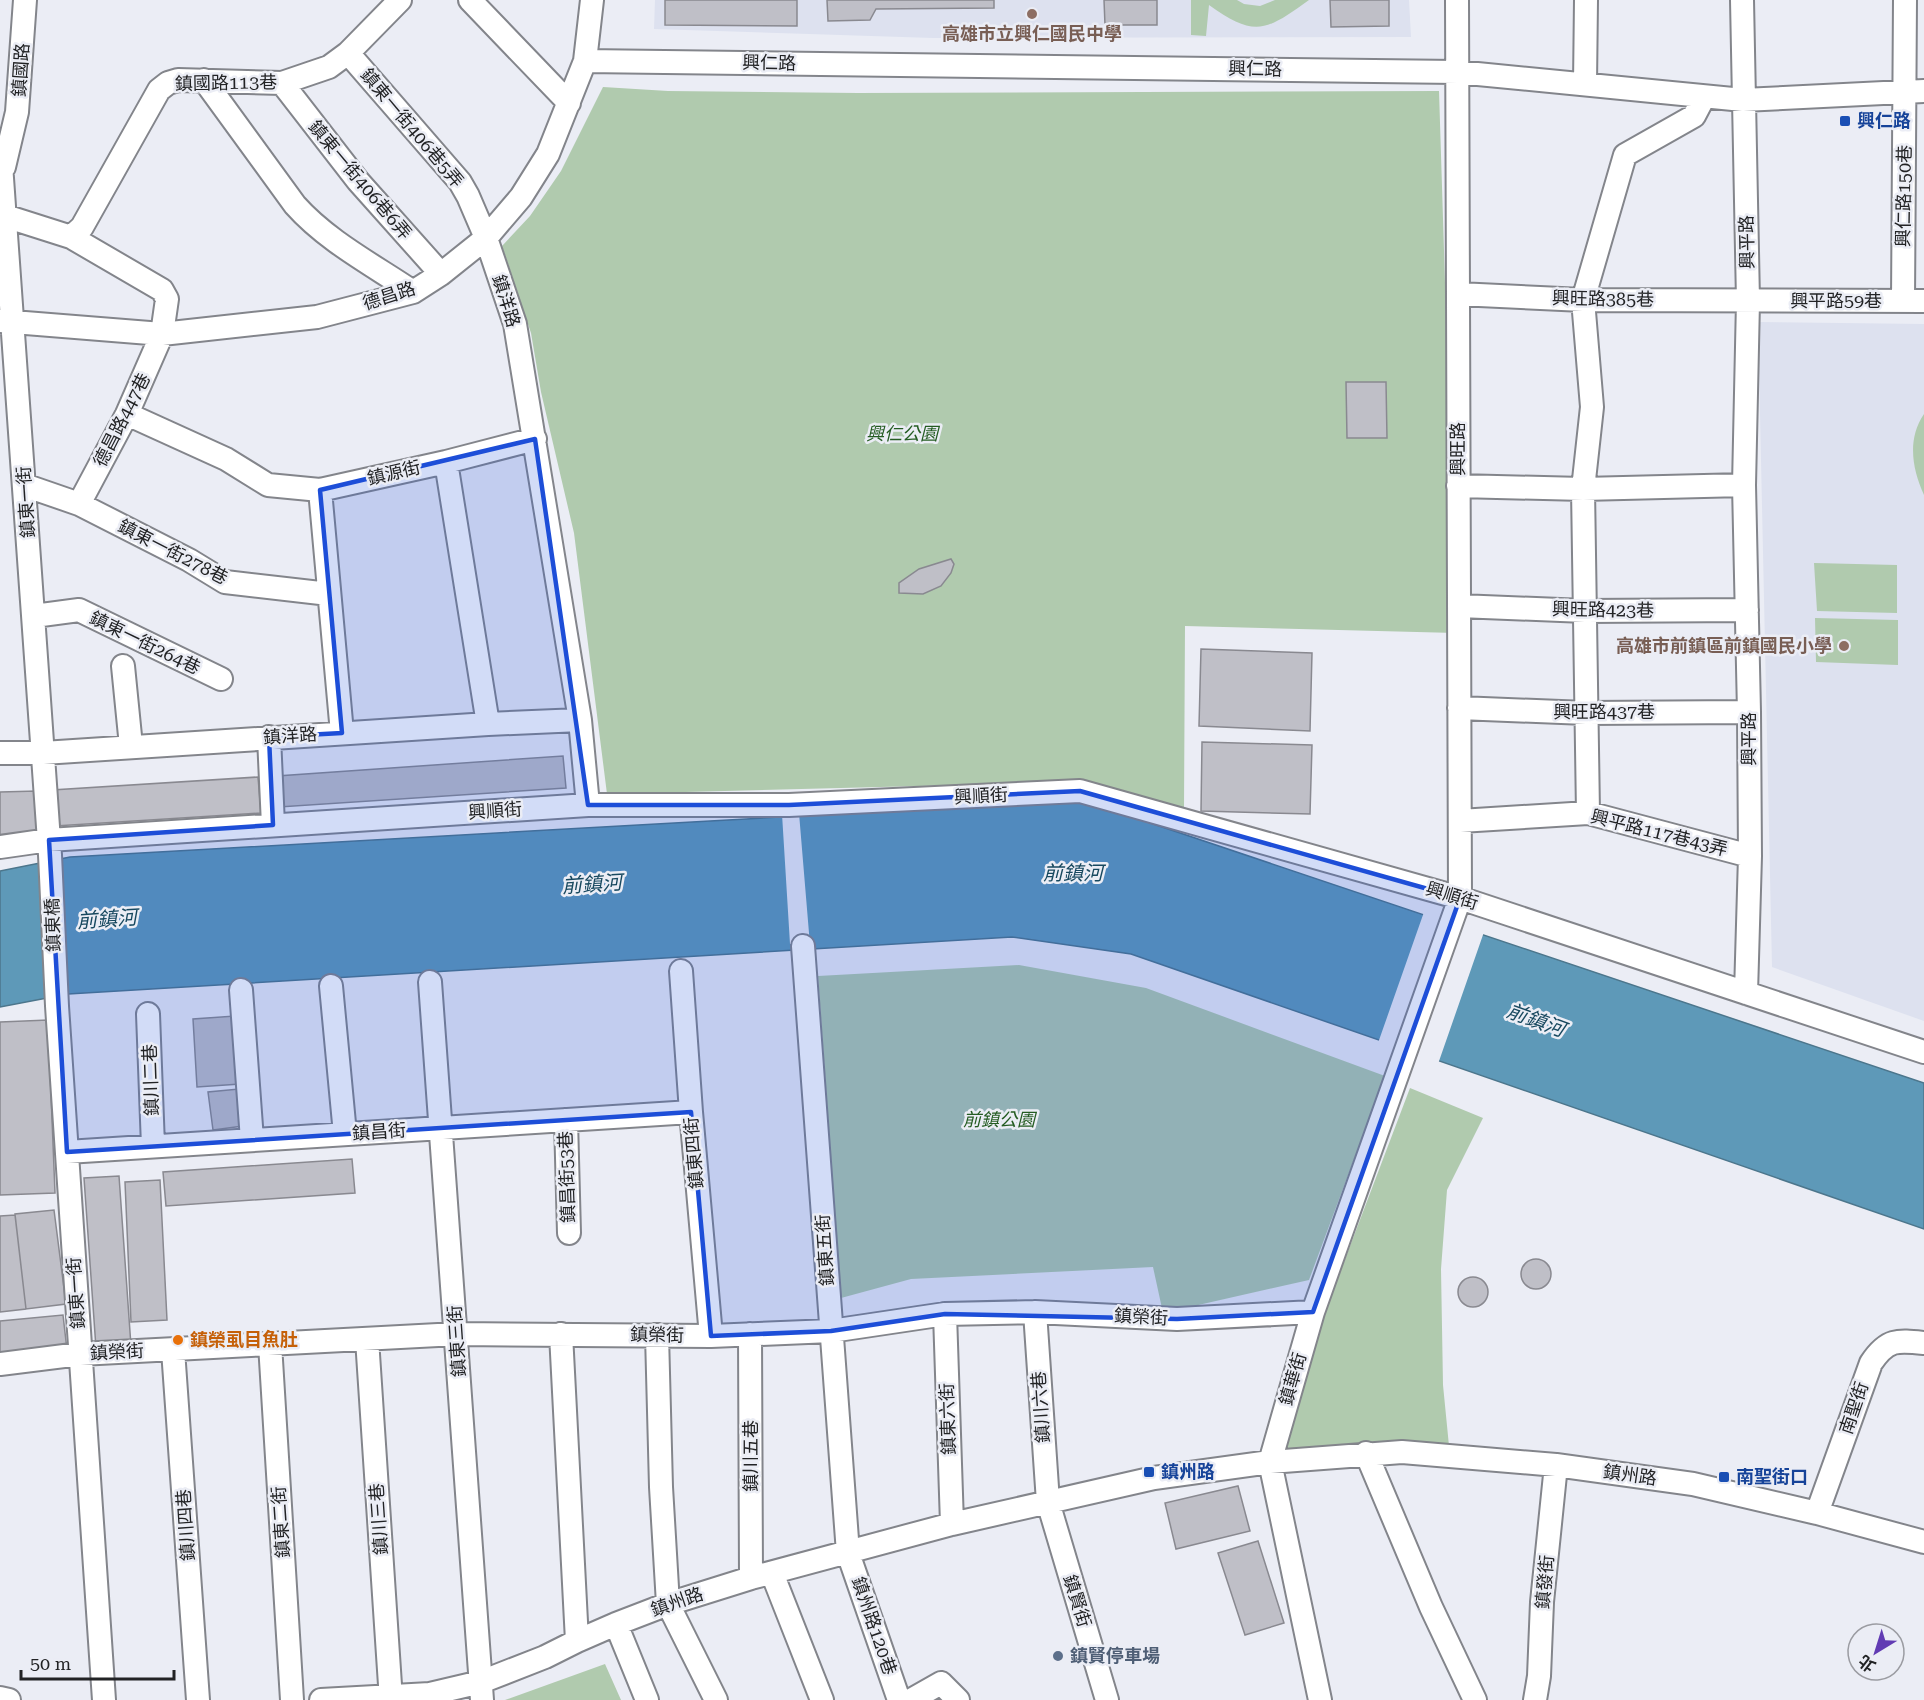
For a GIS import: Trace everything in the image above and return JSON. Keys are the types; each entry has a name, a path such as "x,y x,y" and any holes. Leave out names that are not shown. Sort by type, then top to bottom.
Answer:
{"street":[{"name":"鎮國路","path":"2,175 17,112 25,0"},
{"name":"鎮國路113巷","path":"71,237 82,227 159,90 168,82 204,80 282,83 329,67 348,53 400,0"},
{"path":"470,0 569,103"},
{"name":"德昌路","path":"6,321 162,334 317,317 413,292 441,274 486,238 520,197 548,154 585,61 592,0"},
{"name":"興旺路","path":"1400,1068 1460,898 1457,0"},
{"path":"1585,84 1586,0"},
{"name":"興平路","path":"1742,0 1748,301 1744,485 1750,856 1746,993"},
{"name":"興仁路150巷","path":"1905,0 1915,91 1914,301"},
{"name":"鎮東一街406巷5弄","path":"348,53 460,183 486,238"},
{"name":"興仁路","path":"585,61 1457,72 1743,100 1915,91"},
{"path":"204,80 307,218 325,233 413,292"},
{"name":"鎮東一街406巷6弄","path":"282,83 358,181 441,274"},
{"path":"1588,813 1583,489 1592,407 1583,300 1625,155 1694,116 1704,97"},
{"name":"鎮東一街","path":"0,150 5,216 6,321 24,485 50,848"},
{"path":"5,216 71,237"},
{"name":"德昌路447巷","path":"71,237 162,290 167,298 162,334 149,368 79,504"},
{"name":"鎮洋路","path":"486,238 515,324 580,720 588,805"},
{"name":"興旺路385巷","path":"1458,294 1583,300 1748,301"},
{"name":"興平路59巷","path":"1748,301 1914,301"},
{"name":"鎮源街","path":"127,414 226,459 268,486 320,490 446,462 488,724"},
{"path":"446,462 535,438"},
{"name":"鎮東一街278巷","path":"24,485 79,504 189,560 225,582 329,594"},
{"path":"1458,486 1583,489 1744,485"},
{"path":"320,490 342,733"},
{"name":"興旺路423巷","path":"1459,606 1585,611 1747,610"},
{"name":"鎮東一街264巷","path":"34,616 78,610 221,679"},
{"path":"123,666 132,746"},
{"name":"興旺路437巷","path":"1459,708 1586,713 1749,712"},
{"name":"鎮洋路","path":"0,753 43,753 269,737 580,720"},
{"path":"269,737 273,825"},
{"name":"興順街","path":"0,847 50,848 273,825 588,805 790,808 1080,791 1460,898 1924,1052"},
{"name":"興平路117巷43弄","path":"1460,821 1588,813 1750,856"},
{"name":"鎮東橋","path":"50,848 56,994"},
{"name":"鎮東五街","path":"803,946 848,1553"},
{"name":"鎮東四街","path":"681,971 711,1336"},
{"name":"鎮東三街","path":"430,982 481,1691"},
{"path":"331,986 345,1134"},
{"path":"241,990 252,1140"},
{"name":"鎮東一街","path":"56,994 104,1700"},
{"name":"鎮川二巷","path":"148,1014 153,1146"},
{"name":"鎮華街","path":"1320,1700 1270,1462 1313,1312 1400,1068"},
{"name":"鎮昌街","path":"67,1152 691,1112"},
{"name":"鎮昌街53巷","path":"566,1120 569,1233"},
{"name":"鎮榮街","path":"0,1364 81,1354 457,1334 711,1336 831,1331 945,1314 1035,1312 1177,1319 1313,1312"},
{"name":"鎮川六巷","path":"1035,1312 1048,1502"},
{"name":"鎮東六街","path":"945,1314 952,1524"},
{"path":"561,1334 577,1641"},
{"name":"鎮川五巷","path":"750,1334 762,1576"},
{"path":"657,1335 661,1487 668,1604 716,1700"},
{"name":"鎮川三巷","path":"367,1339 391,1698"},
{"name":"南聖街","path":"1817,1513 1871,1363 1886,1345 1894,1341 1924,1342"},
{"name":"鎮東二街","path":"270,1344 292,1700"},
{"name":"鎮川四巷","path":"173,1350 198,1700"},
{"path":"1366,1453 1431,1607 1475,1700"},
{"name":"鎮州路","path":"321,1700 391,1698 481,1691 577,1641 616,1624 668,1604 762,1576 952,1524 1048,1502 1155,1478 1270,1462 1366,1453 1432,1453 1556,1465 1693,1484 1817,1513 1924,1542"},
{"name":"鎮發街","path":"1535,1700 1539,1676 1542,1602 1556,1465"},
{"name":"鎮賢街","path":"1048,1502 1107,1700"},
{"name":"鎮州路120巷","path":"848,1553 899,1700"},
{"path":"762,1576 822,1700"},
{"path":"616,1624 647,1700"},
{"path":"911,1700 941,1683 958,1700"},
{"path":"0,1698 9,1700"}],"highlighted area":[{"path":"535,439 588,805 789,805 1080,791 1460,898 1313,1312 1177,1319 945,1314 831,1331 711,1336 691,1112 67,1152 49,840 273,825 269,737 342,733 320,490"}],"shaded area":[{"name":"高雄市立興仁國民中學","path":"655,0 1409,0 1411,37 933,38 654,29"},
{"name":"高雄市前鎮區前鎮國民小學","path":"1758,322 1924,324 1924,1021 1772,967"}],"green space":[{"path":"1191,0 1237,0 1244,4 1260,6 1275,0 1309,0 1271,24 1260,26 1238,22 1209,5 1206,36 1191,35"},
{"name":"興仁公園","path":"603,87 668,91 858,93 1439,91 1456,633 1185,626 1184,808 1072,782 607,794 574,533 541,392 531,333 502,246 530,216 561,171"},
{"path":"1924,414 1924,495 1914,465 1913,444"},
{"path":"1814,563 1897,565 1897,613 1817,611"},
{"path":"1815,618 1898,620 1898,665 1816,662"},
{"name":"前鎮公園","path":"1019,965 1146,988 1385,1076 1309,1280 1163,1313 1153,1267 911,1279 841,1298 818,976"},
{"path":"1410,1088 1483,1118 1447,1190 1441,1269 1443,1385 1449,1446 1270,1457"},
{"path":"605,1664 621,1700 505,1700"}],"water":[{"name":"前鎮河","path":"1082,800 1924,1083 1924,1229 1131,954 1012,937 68,994 0,1007 0,871 70,857"}],"pier":[{"path":"799,813 810,945 790,944 782,814"},
{"path":"1424,912 1484,932 1438,1064 1378,1043"}],"building":[{"path":"665,0 797,0 797,26 665,25"},
{"path":"827,0 994,0 994,8 876,9 870,20 828,21"},
{"path":"1104,0 1157,0 1157,25 1105,25"},
{"path":"1330,0 1389,0 1389,26 1331,27"},
{"path":"1346,382 1386,382 1387,438 1347,438"},
{"path":"951,559 954,564 951,573 941,586 923,594 899,593 899,583 919,569"},
{"path":"1201,649 1312,653 1310,731 1199,726"},
{"path":"1202,742 1312,745 1310,814 1201,811"},
{"path":"563,756 566,788 279,807 277,776"},
{"path":"258,777 261,813 55,826 52,790"},
{"path":"37,791 39,839 0,841 0,792"},
{"path":"235,1016 240,1084 197,1087 193,1019"},
{"path":"48,1020 55,1193 0,1195 0,1022"},
{"path":"239,1089 243,1126 213,1130 208,1092"},
{"path":"352,1159 355,1193 166,1206 163,1172"},
{"path":"119,1176 131,1346 96,1348 84,1178"},
{"path":"160,1180 167,1320 131,1322 125,1182"},
{"path":"54,1210 66,1304 26,1309 15,1214"},
{"path":"15,1215 26,1309 0,1312 0,1216"},
{"path":"1536,1259 1547,1263 1551,1274 1547,1285 1536,1289 1525,1285 1521,1274 1525,1263"},
{"path":"1473,1277 1484,1281 1488,1292 1484,1303 1473,1307 1462,1303 1458,1292 1462,1281"},
{"path":"63,1315 67,1350 0,1357 0,1321"},
{"path":"1238,1486 1250,1531 1176,1549 1165,1503"},
{"path":"1258,1541 1284,1623 1245,1635 1218,1553"}],"place":[{"name":"高雄市立興仁國民中學","path":"1032,14"},
{"name":"興仁路","path":"1845,121"},
{"name":"高雄市前鎮區前鎮國民小學","path":"1844,646"},
{"name":"鎮榮虱目魚肚","path":"178,1340"},
{"name":"鎮州路","path":"1149,1472"},
{"name":"南聖街口","path":"1724,1477"},
{"name":"鎮賢停車場","path":"1058,1656"}]}
